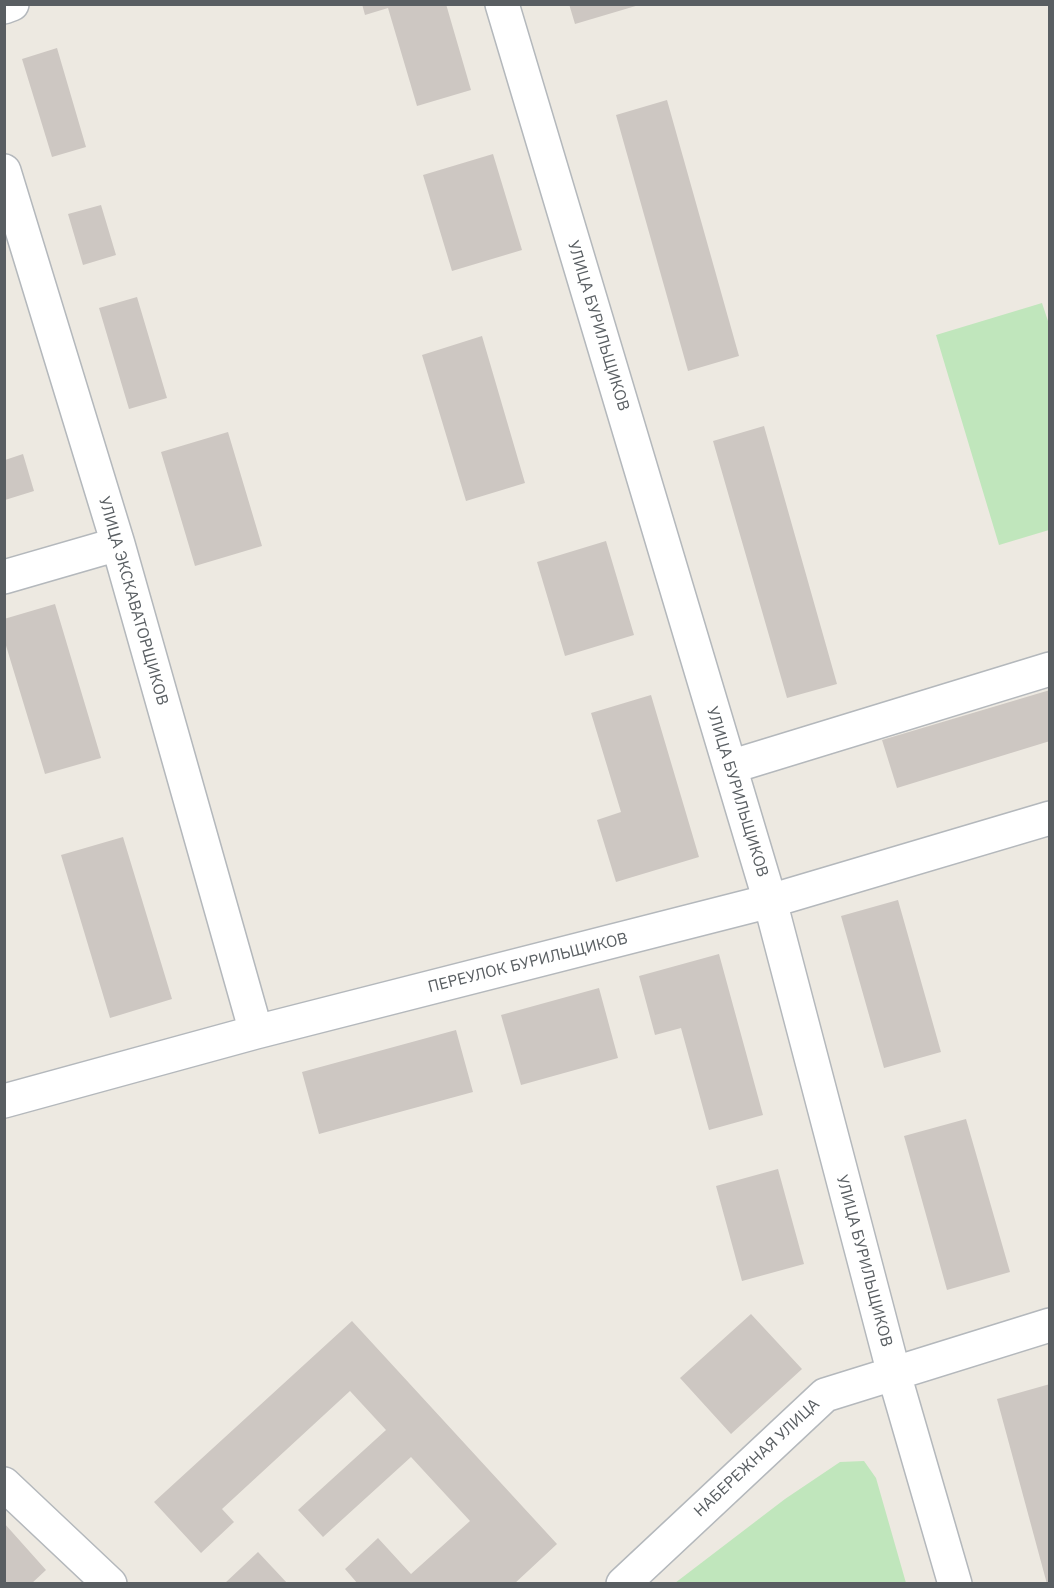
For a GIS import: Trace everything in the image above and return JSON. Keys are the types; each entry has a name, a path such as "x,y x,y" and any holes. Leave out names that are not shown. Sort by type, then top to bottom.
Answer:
{"street":[{"path":"4,6 12,4"},
{"name":"УЛИЦА БУРИЛЬЩИКОВ","path":"502,4 770,901 894,1374 956,1584"},
{"name":"УЛИЦА ЭКСКАВАТОРЩИКОВ","path":"4,171 118,544 256,1032"},
{"path":"4,577 118,544"},
{"path":"730,767 1050,669"},
{"name":"ПЕРЕУЛОК БУРИЛЬЩИКОВ","path":"4,1101 256,1032 770,901 1050,818"},
{"name":"НАБЕРЕЖНАЯ УЛИЦА","path":"623,1584 825,1395 1050,1325"},
{"path":"4,1484 110,1584"}],"green space":[{"path":"1042,303 1050,327 1049,530 999,545 936,335"},
{"path":"864,1461 876,1478 906,1583 675,1583 785,1499 840,1462"}],"building":[{"path":"362,4 446,4 471,90 417,106 388,8 365,15"},
{"path":"569,4 639,4 639,5 575,24"},
{"path":"57,48 86,147 52,157 22,59"},
{"path":"667,100 739,356 688,371 616,115"},
{"path":"493,154 522,250 452,271 423,175"},
{"path":"101,205 116,255 83,265 68,214"},
{"path":"137,297 167,398 129,409 99,308"},
{"path":"482,336 525,483 466,501 422,355"},
{"path":"764,426 837,684 787,698 713,441"},
{"path":"228,432 262,546 195,566 161,452"},
{"path":"23,454 34,491 5,500 5,460"},
{"path":"606,541 634,635 565,656 537,562"},
{"path":"55,604 101,758 45,774 4,639 4,619"},
{"path":"1050,690 1050,741 897,788 882,740"},
{"path":"651,695 699,857 616,882 597,820 621,812 591,713"},
{"path":"123,837 172,999 110,1018 61,855"},
{"path":"898,900 941,1052 884,1068 841,916"},
{"path":"719,954 763,1115 709,1130 681,1028 655,1035 639,976"},
{"path":"599,988 618,1058 521,1085 501,1015"},
{"path":"456,1030 473,1092 319,1134 302,1072"},
{"path":"966,1119 1010,1272 947,1290 904,1136"},
{"path":"778,1169 804,1264 742,1281 716,1186"},
{"path":"751,1314 802,1369 731,1434 680,1378"},
{"path":"352,1321 557,1544 514,1584 358,1584 345,1569 378,1538 411,1574 470,1521 411,1457 323,1537 298,1510 386,1430 350,1391 222,1509 234,1522 201,1553 154,1502"},
{"path":"1050,1384 1050,1584 1047,1584 997,1399"},
{"path":"4,1523 46,1570 31,1584 4,1584"},
{"path":"258,1552 288,1584 224,1584"}]}
